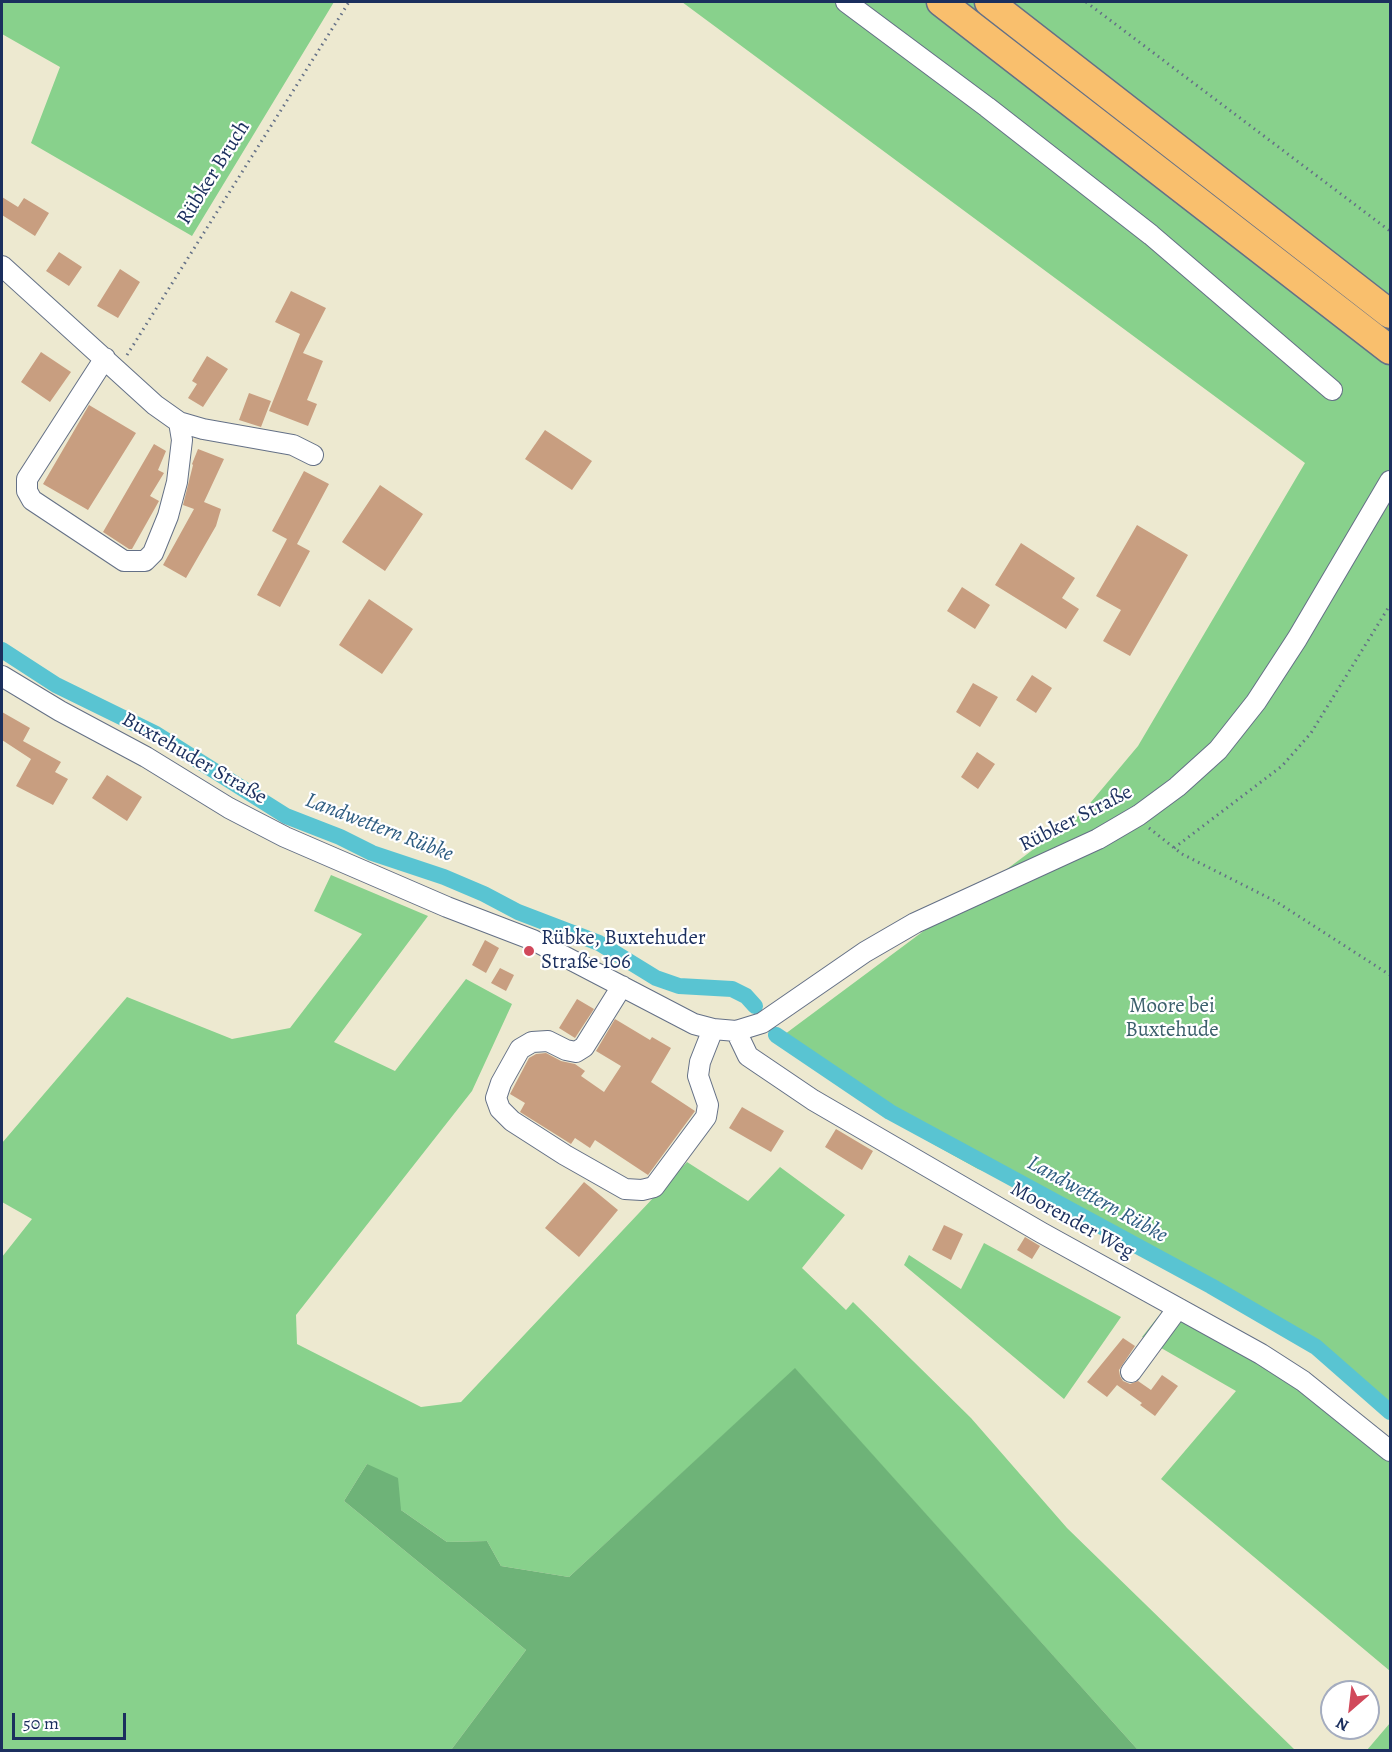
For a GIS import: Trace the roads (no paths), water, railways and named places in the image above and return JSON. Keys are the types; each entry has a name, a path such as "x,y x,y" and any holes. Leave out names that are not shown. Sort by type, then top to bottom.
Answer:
{"highway":[{"path":"942,2 1390,350"},
{"path":"989,2 1390,314"}],"street":[{"path":"846,2 987,106 1151,235 1332,390"},
{"path":"2,266 155,405 179,422 203,429 293,445 314,455"},
{"path":"111,364 27,479 27,491 32,500 124,561 145,561 153,553 168,516 177,482 182,440 179,422"},
{"name":"Rübker Straße","path":"823,981 865,952 915,923 957,902 1068,854 1139,815 1197,770 1241,724 1280,666 1390,481"},
{"name":"Buxtehuder Straße","path":"2,676 285,837 447,907 533,940 694,1024 713,1029 736,1031 762,1023 823,981"},
{"path":"622,986 584,1047 576,1052 548,1041 532,1042 520,1049 501,1083 496,1098 500,1109 512,1121 624,1190 654,1187 706,1117 708,1105 698,1076 700,1062 713,1029"},
{"name":"Moorender Weg","path":"736,1031 748,1056 813,1100 1042,1233 1261,1354 1303,1381 1390,1451"},
{"path":"1131,1372 1178,1308"}],"waterway":[{"name":"Landwettern Rübke","path":"2,650 56,685 156,734 286,816 340,837 372,853 444,877 518,912 599,943 656,978 679,986 732,989 746,996 755,1006"},
{"name":"Landwettern Rübke","path":"776,1035 890,1112 1211,1286 1316,1347 1390,1412"}],"place":[{"name":"Rübke, Buxtehuder Straße 106","path":"529,951"}],"park label":[{"name":"Moore bei Buxtehude","path":"1172,1019"}]}
